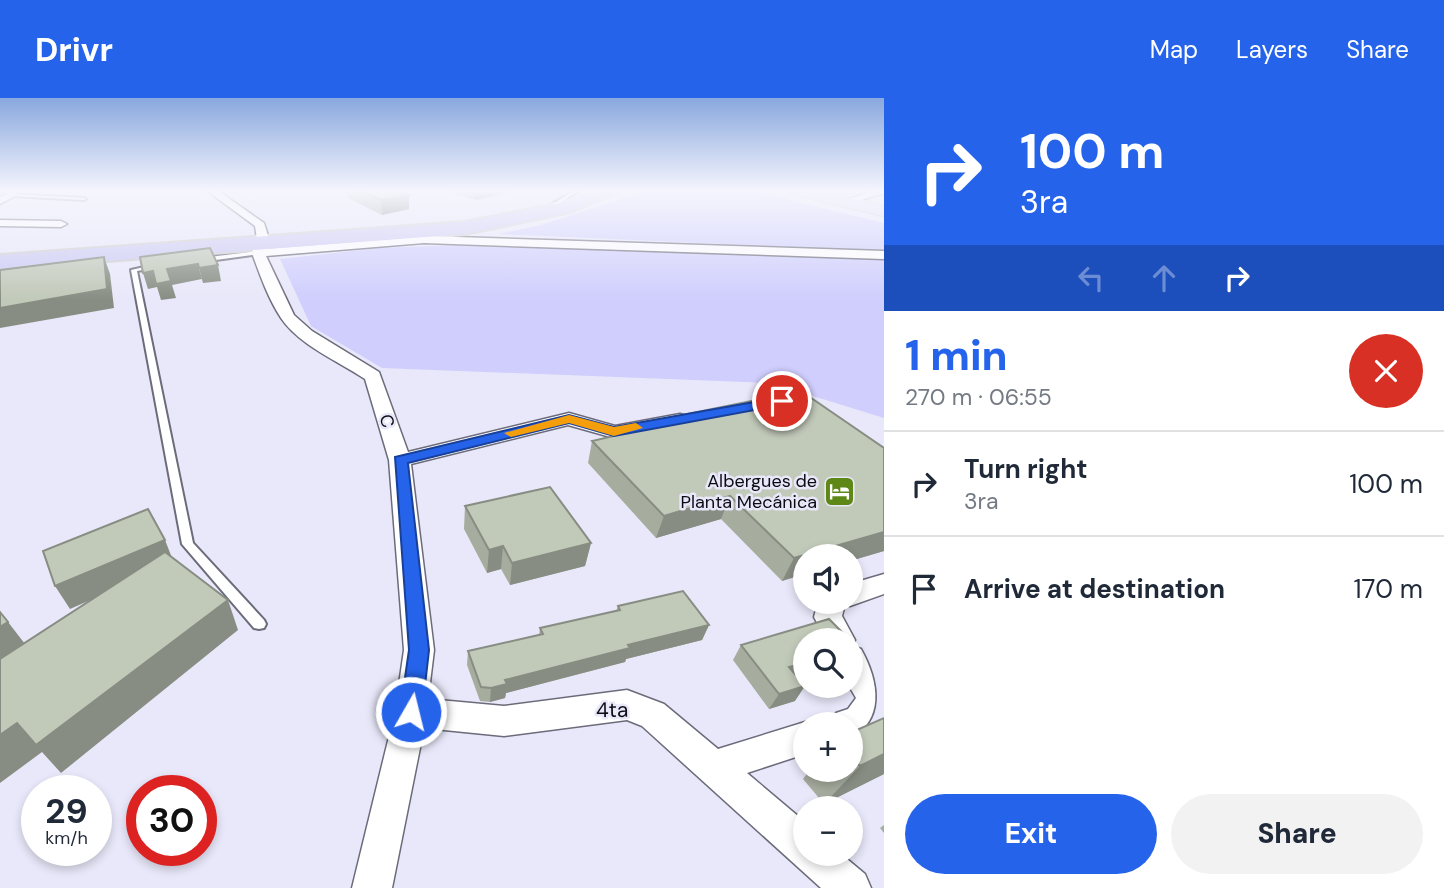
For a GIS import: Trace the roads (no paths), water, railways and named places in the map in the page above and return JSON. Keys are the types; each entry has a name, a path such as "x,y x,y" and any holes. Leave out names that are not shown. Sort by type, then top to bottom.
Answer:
{"highway":[{"path":"0,256 261,245 422,227"},
{"path":"0,262 261,245 469,227"}],"street":[{"name":"C","path":"260,227 261,245 270,284 288,317 306,334 373,376 400,460 419,650 411,712 373,888"},
{"path":"402,234 427,240"},
{"path":"261,245 427,240 884,255"},
{"path":"400,460 569,419 614,432 704,415"},
{"path":"863,591 884,584"},
{"path":"863,682 873,700 863,714"},
{"name":"4ta","path":"411,712 504,721 626,705 653,715 793,837"},
{"path":"715,767 793,742"},
{"path":"825,866 850,888"}],"lane":[{"path":"189,262 261,245"},
{"path":"161,266 134,270 188,544 259,624"}],"place":[{"name":"Albergues de Planta Mecánica","path":"840,491"}]}
